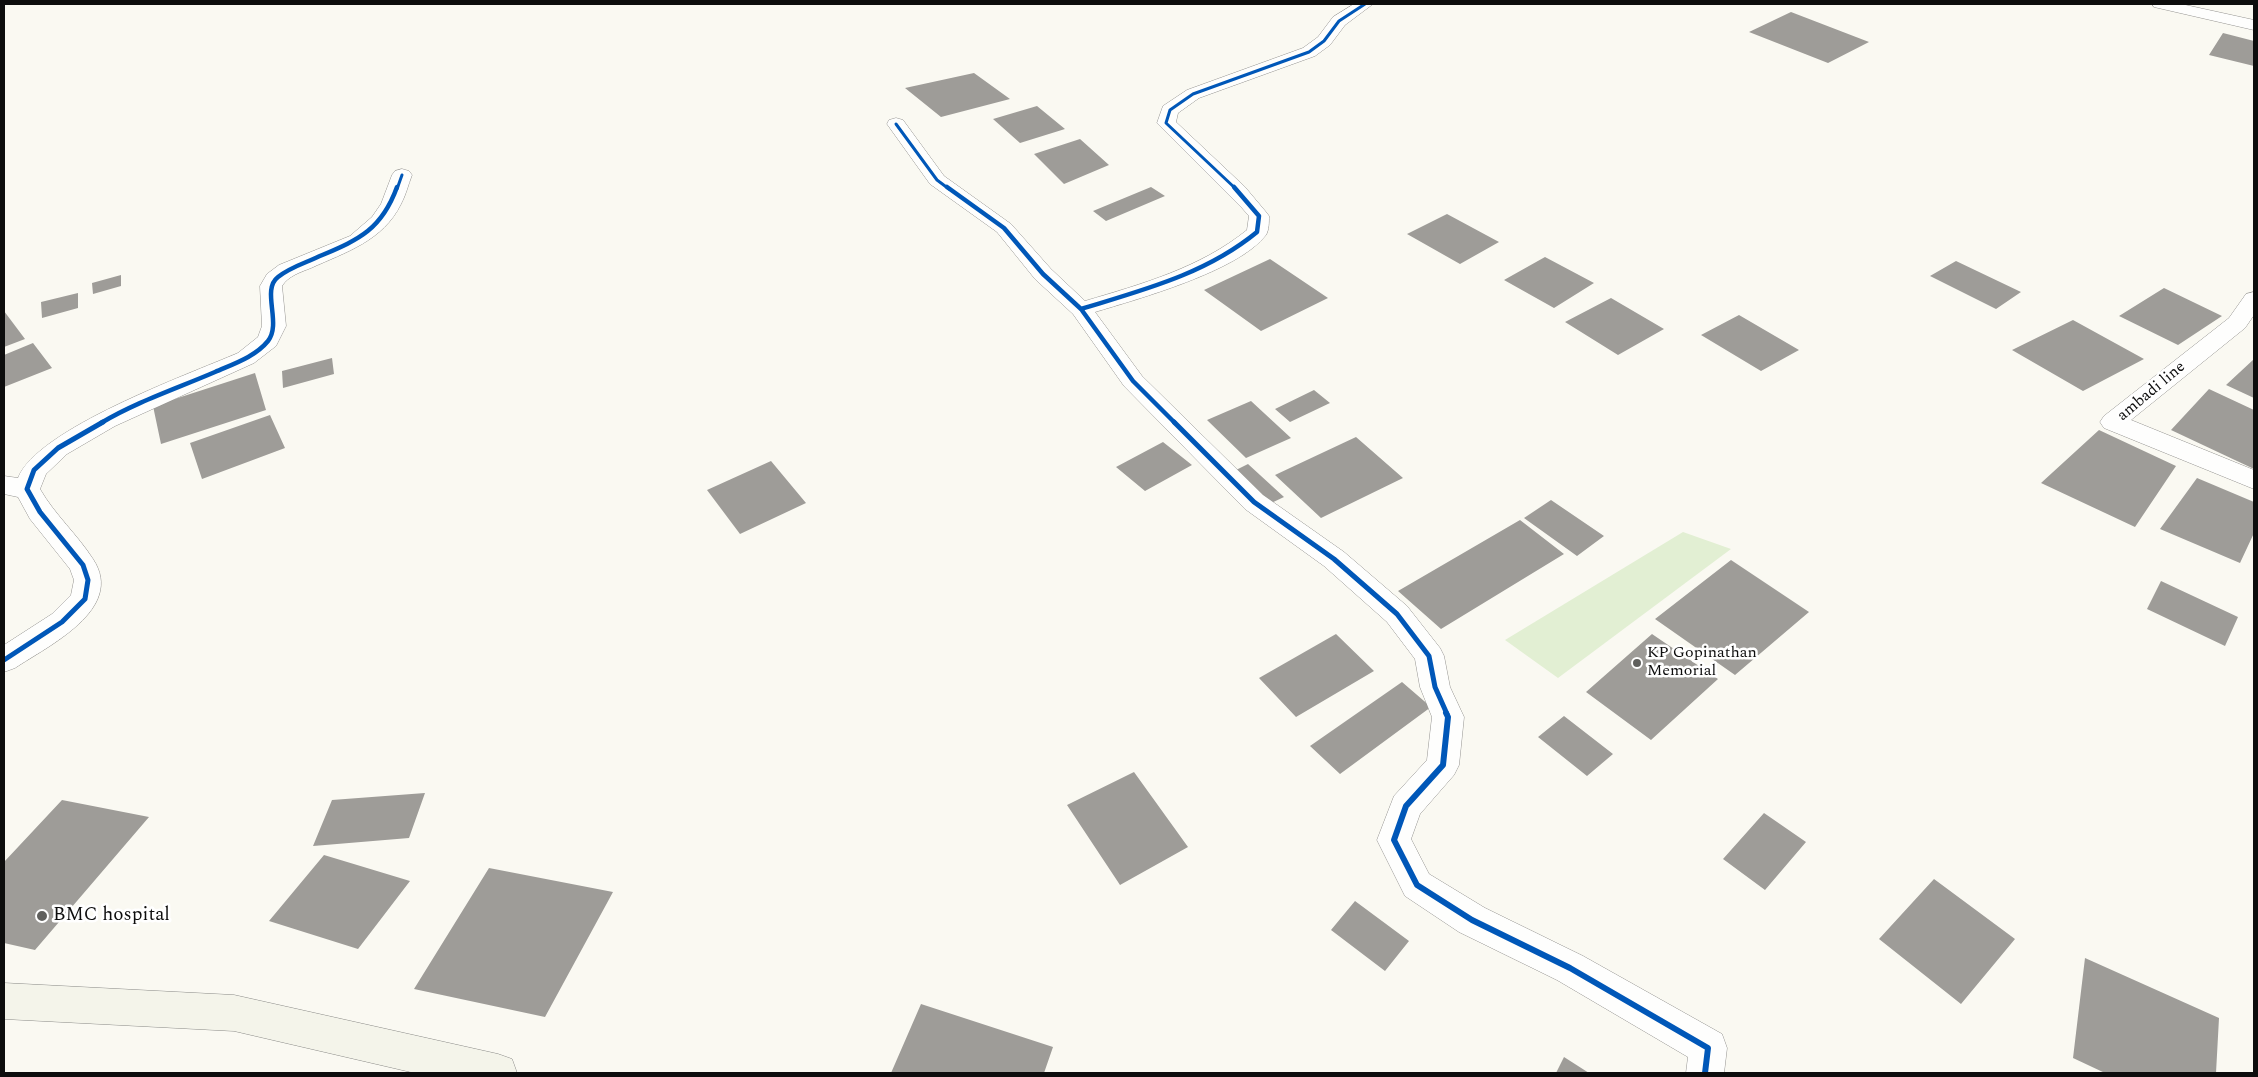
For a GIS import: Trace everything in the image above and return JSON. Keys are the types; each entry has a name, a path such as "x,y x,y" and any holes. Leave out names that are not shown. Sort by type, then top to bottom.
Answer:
{"main road":[{"path":"4,1001 234,1013 498,1073"}],"street":[{"path":"1081,309 1150,287 1202,267 1242,247 1257,232 1259,216 1249,202 1184,143 1166,124 1170,110 1193,94 1309,52 1324,41 1339,20 1365,4"},
{"path":"2160,4 2254,25"},
{"path":"896,124 937,180 1004,228 1043,274 1081,309 1133,381 1199,448 1254,502 1334,559 1398,614 1429,656 1435,687 1448,717 1443,764 1406,806 1394,840 1417,885 1472,920 1570,968 1708,1048 1705,1073"},
{"path":"4,660 62,622 85,599 88,580 83,564 40,512 16,487 58,448 106,420 246,358 268,341 274,326 271,286 275,279 287,270 358,240 380,221 391,204 402,175"},
{"name":"ambadi line","path":"2254,299 2237,323 2113,422 2254,480"}],"green space":[{"path":"1683,532 1731,549 1558,678 1505,640"}],"building":[{"path":"1791,12 1869,42 1828,63 1749,32"},
{"path":"2223,33 2254,41 2254,66 2209,55"},
{"path":"974,73 1010,99 941,117 905,88"},
{"path":"1037,106 1065,129 1020,143 993,119"},
{"path":"1080,139 1109,165 1064,184 1034,154"},
{"path":"1151,187 1165,196 1106,221 1093,211"},
{"path":"1447,214 1499,242 1460,264 1407,234"},
{"path":"1545,257 1594,283 1554,308 1504,280"},
{"path":"1270,259 1328,298 1261,331 1204,290"},
{"path":"1956,261 2021,292 1996,309 1930,276"},
{"path":"121,275 121,286 93,294 92,283"},
{"path":"2164,288 2222,316 2178,345 2119,316"},
{"path":"78,293 78,308 42,318 41,302"},
{"path":"1611,298 1664,329 1618,355 1565,322"},
{"path":"4,311 25,339 4,347"},
{"path":"1739,315 1799,350 1761,371 1701,335"},
{"path":"2073,320 2144,359 2083,391 2012,350"},
{"path":"33,343 52,368 4,387 4,355"},
{"path":"332,358 334,374 283,388 282,371"},
{"path":"2254,359 2254,398 2226,385"},
{"path":"255,373 266,410 161,444 153,406"},
{"path":"2209,389 2254,410 2254,469 2171,430"},
{"path":"1314,390 1330,403 1290,422 1275,409"},
{"path":"1251,401 1291,438 1246,458 1207,420"},
{"path":"270,415 285,448 202,479 190,443"},
{"path":"2099,430 2176,466 2135,527 2041,483"},
{"path":"1356,437 1403,478 1321,518 1275,475"},
{"path":"1163,442 1192,465 1145,491 1116,467"},
{"path":"771,461 806,503 740,534 707,490"},
{"path":"1248,464 1284,497 1267,505 1232,472"},
{"path":"2197,478 2254,502 2254,533 2240,563 2160,529"},
{"path":"1551,500 1604,536 1577,556 1524,518"},
{"path":"1520,520 1564,554 1441,629 1398,591"},
{"path":"1731,560 1809,612 1735,675 1655,619"},
{"path":"2161,581 2238,617 2225,646 2147,609"},
{"path":"1336,634 1374,671 1296,717 1259,678"},
{"path":"1652,634 1718,679 1651,740 1586,692"},
{"path":"1402,682 1431,707 1340,774 1310,746"},
{"path":"1564,716 1613,754 1587,776 1538,737"},
{"path":"1134,772 1188,847 1120,885 1067,805"},
{"path":"425,793 409,838 313,846 332,800"},
{"path":"62,800 149,817 35,950 4,943 4,862"},
{"path":"1764,813 1806,842 1765,890 1723,859"},
{"path":"324,855 410,881 358,949 269,921"},
{"path":"489,868 613,892 545,1017 414,989"},
{"path":"1934,879 2015,939 1961,1004 1879,939"},
{"path":"1355,901 1409,941 1385,971 1331,930"},
{"path":"2085,958 2219,1018 2216,1073 2105,1073 2073,1058"},
{"path":"921,1004 1053,1047 1044,1073 891,1073"},
{"path":"1564,1057 1589,1073 1556,1073"}],"cycle path":[{"path":"1081,309 1150,288 1198,269 1220,259 1257,232 1259,216 1238,191 1166,123 1170,110 1193,94 1309,52 1324,41 1339,21 1365,4"},
{"path":"896,124 937,180 1004,228 1043,274 1081,309 1133,381 1254,502 1334,559 1397,614 1429,656 1435,687 1448,717 1443,765 1406,806 1394,840 1417,885 1472,920 1570,968 1708,1048 1705,1073"},
{"path":"4,660 62,622 85,599 88,580 83,565 40,512 27,489 34,470 58,448 106,420 246,358 268,341 274,326 271,286 275,279 287,270 357,240 380,221 391,204 402,175"}],"place":[{"name":"KP Gopinathan Memorial","path":"1637,663"},
{"name":"BMC hospital","path":"42,916"}]}
